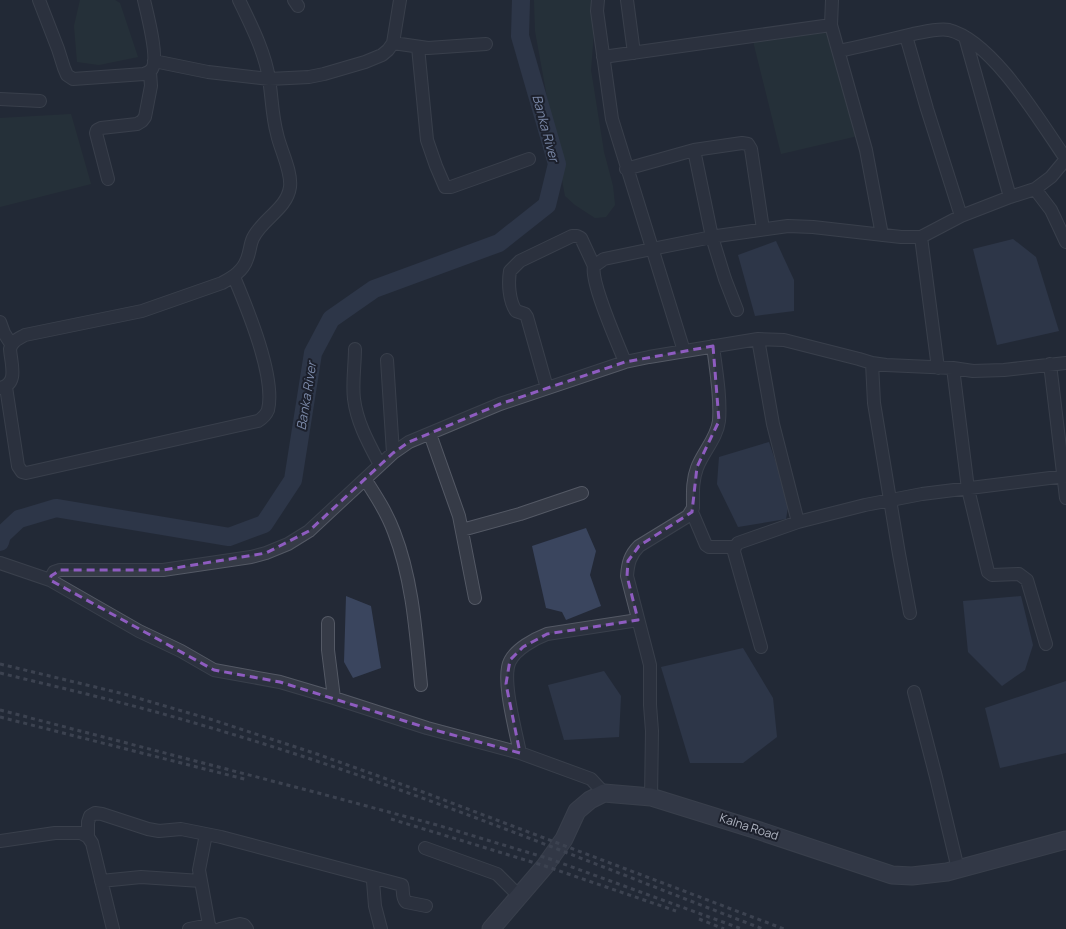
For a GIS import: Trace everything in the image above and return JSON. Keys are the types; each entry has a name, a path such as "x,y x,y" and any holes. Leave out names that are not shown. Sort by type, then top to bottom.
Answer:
{"street":[{"path":"38,0 64,68 73,79 144,74 152,67 269,79 309,77 338,70 365,62 382,55 388,50 392,43 400,0"},
{"path":"108,179 96,133 97,130 100,128 137,124 145,117 151,86 152,67 150,26 144,0"},
{"path":"234,277 249,311 267,372 270,395 268,411 263,418 258,421 26,473 22,472 18,466 3,388 10,384 13,379 10,349 11,344 24,335 142,311 222,283 234,277 241,270 247,259 253,239 258,229 275,213 285,199 290,187 290,178 276,133 269,79 261,48 238,0"},
{"path":"598,0 597,11 612,119 684,351"},
{"path":"627,0 634,53"},
{"path":"832,0 832,25 866,150 882,235"},
{"path":"603,58 832,25"},
{"path":"594,266 604,259 652,248 712,237 788,226 813,227 901,237 921,237 961,216 1035,189 1051,177 1066,159 1008,77 978,45 965,37 948,30 930,31 839,51"},
{"path":"906,36 929,116 961,216"},
{"path":"965,37 1010,197"},
{"path":"392,43 418,48 486,44"},
{"path":"418,48 427,140 445,187 451,187 529,159"},
{"path":"0,99 40,101"},
{"path":"626,168 694,150 742,143 748,144 751,149 763,229"},
{"path":"694,150 712,237 737,310"},
{"path":"1035,189 1051,210 1065,238"},
{"path":"548,388 527,317 525,314 516,311 513,306 509,286 510,271 520,261 572,236 581,238 594,266 594,276 601,301 625,362"},
{"path":"921,237 938,368"},
{"path":"0,322 4,333 11,344"},
{"path":"758,339 773,424 798,522"},
{"path":"50,580 54,572 60,570 163,570 251,557 266,553 288,544 309,531 393,453 409,442 500,404 625,362 758,339 784,340 872,363 886,365 953,368 973,371 1004,370 1066,363"},
{"path":"714,346 718,384 719,421 697,467 693,482 692,512 706,545 709,547 735,547"},
{"path":"356,349 354,399 359,423 380,465"},
{"path":"387,360 393,453"},
{"path":"872,363 874,403 910,613"},
{"path":"1050,364 1065,476 1066,498"},
{"path":"953,368 968,489 988,572 992,575 1019,574 1027,580 1046,644"},
{"path":"430,434 459,516 475,598"},
{"path":"761,647 734,552 738,543 798,522 865,505 922,494 1065,476"},
{"path":"365,479 384,510 394,532 408,580 416,629 421,685"},
{"path":"462,530 520,514 582,493"},
{"path":"651,797 652,731 650,705 650,665 627,576 628,561 633,552 639,546 688,516 692,512"},
{"path":"0,562 50,580 139,631 181,651 214,670 280,682 427,728 520,753 591,779 604,793 590,800 577,811 564,839 498,927"},
{"path":"520,753 506,684 507,669 510,660 523,647 536,638 547,634 638,620"},
{"path":"328,623 328,650 334,698"},
{"path":"914,692 958,869"},
{"name":"Kalna Road","path":"604,793 651,797 779,837 892,875 912,876 936,874 1066,840"},
{"path":"88,837 88,822 90,816 95,813 148,829 159,831 181,829 236,840 402,885 402,895 406,902 426,906"},
{"path":"0,841 55,833 81,833 88,837 92,843 113,929"},
{"path":"206,834 200,864 201,881 214,928"},
{"path":"425,848 496,874 520,896"},
{"path":"102,881 141,877 201,881"},
{"path":"372,877 375,906 381,929"},
{"path":"189,929 214,928 240,924 244,925 247,929"}],"highlighted area":[{"path":"713,346 719,421 697,467 692,512 639,546 628,561 627,576 638,620 547,634 523,647 510,660 506,684 520,753 427,728 280,682 214,670 50,580 51,576 60,570 163,570 266,553 309,531 393,453 409,442 500,404 625,362"}],"shaded area":[{"path":"80,0 115,0 120,3 138,57 99,65 77,62 74,26"},
{"path":"534,0 600,0 594,31 591,70 604,152 613,186 615,205 606,217 595,218 575,205 565,196 535,31"},
{"path":"831,25 867,128 862,135 781,154 753,41"},
{"path":"71,114 91,184 0,207 0,118"}],"water":[{"path":"1013,239 1036,257 1059,331 997,345 973,249"},
{"path":"776,241 794,280 794,311 755,316 738,255"},
{"path":"769,442 789,501 786,519 738,527 717,484 719,457"},
{"path":"586,528 596,551 590,575 601,606 566,620 562,612 546,608 532,546"},
{"path":"346,596 371,606 381,668 353,678 344,662"},
{"path":"1021,596 1033,645 1025,670 1002,686 968,652 963,601"},
{"path":"743,648 773,698 777,737 743,763 690,763 661,667"},
{"path":"604,671 621,696 619,737 564,740 548,685"},
{"path":"1066,681 1066,753 1000,768 985,708"}],"waterway":[{"name":"Banka River","path":"0,542 2,535 19,519 56,508 229,537 264,524 293,480 313,353 331,319 374,289 499,243 547,205 557,164 520,36 521,0"}],"railway":[{"path":"0,664 124,694 213,720 317,754 423,792 784,929"},
{"path":"0,673 104,698 182,719 349,772 488,822 763,929"},
{"path":"0,710 437,825 550,859 742,929"},
{"path":"0,717 248,780"},
{"path":"391,819 545,866 676,911"},
{"path":"699,919 724,929"}]}
